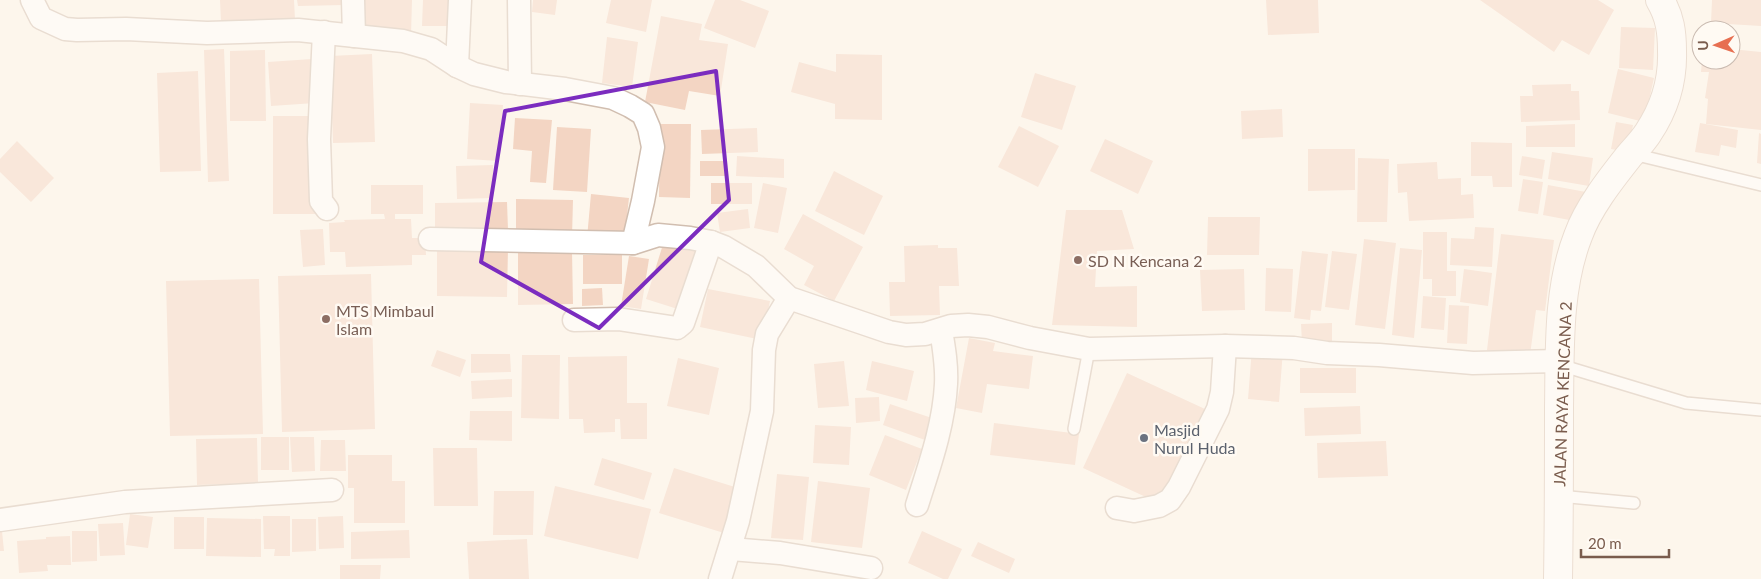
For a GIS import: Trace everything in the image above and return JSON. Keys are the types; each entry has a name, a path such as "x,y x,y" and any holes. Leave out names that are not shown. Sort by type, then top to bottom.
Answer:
{"street":[{"path":"32,0 41,18 65,29 208,32 298,30 403,41 431,49 457,66 474,74 520,84 565,89 613,98 643,114 649,128 653,148 633,242"},
{"path":"353,0 354,36"},
{"path":"457,66 460,0"},
{"path":"519,0 520,84"},
{"name":"JALAN RAYA KENCANA 2","path":"1558,579 1560,363 1564,295 1569,265 1578,235 1594,206 1648,132 1663,102 1671,79 1672,30 1666,10 1660,0"},
{"path":"324,32 318,139 321,201 327,209"},
{"path":"430,239 633,242 658,235 711,242 724,247 756,266 789,298 889,332 906,335 925,334 951,326 968,325 988,327 1030,338 1089,349 1225,346 1294,348 1327,353 1379,355 1473,363 1560,363"},
{"path":"574,320 618,319 677,328 683,323 711,242"},
{"path":"720,579 745,491 762,411 764,350 767,334 789,298"},
{"path":"917,505 932,457 946,385 946,362 942,330"},
{"path":"1117,508 1134,511 1159,506 1170,500 1179,487 1218,409 1222,392 1225,346"},
{"path":"0,520 125,502 332,490"},
{"path":"730,549 780,553 871,568"}],"lane":[{"path":"1631,153 1761,185"},
{"path":"1074,429 1089,349"},
{"path":"1560,363 1686,403 1761,410"},
{"path":"1559,496 1634,503"}],"highlighted area":[{"path":"716,71 729,200 599,328 481,262 505,111"}],"building":[{"path":"220,0 294,0 295,20 221,22"},
{"path":"297,0 344,0 344,5 298,6"},
{"path":"364,0 412,0 411,35 363,34"},
{"path":"423,0 454,0 454,26 422,26"},
{"path":"533,0 557,0 555,15 532,12"},
{"path":"611,0 652,0 646,32 606,23"},
{"path":"715,0 740,0 769,11 755,48 704,28"},
{"path":"1266,0 1318,0 1319,33 1268,35"},
{"path":"1480,0 1598,0 1614,10 1589,55 1562,40 1554,52"},
{"path":"1712,0 1761,0 1761,26 1741,25 1741,20 1711,20"},
{"path":"661,16 702,24 699,40 728,44 720,96 689,91 685,110 645,102"},
{"path":"1621,27 1655,28 1653,70 1619,68"},
{"path":"607,37 638,42 632,87 602,83"},
{"path":"224,49 229,181 208,182 204,50"},
{"path":"265,50 266,121 230,121 230,51"},
{"path":"1741,50 1761,52 1761,130 1706,124 1708,99 1705,98 1709,72 1701,72 1701,70 1741,70"},
{"path":"372,54 375,142 333,143 330,56"},
{"path":"836,54 882,55 882,120 835,119 835,104 791,92 799,62 836,72"},
{"path":"312,59 315,103 271,106 268,62"},
{"path":"1618,69 1654,78 1644,122 1608,113"},
{"path":"198,71 201,171 160,172 157,73"},
{"path":"1035,73 1076,86 1062,130 1021,117"},
{"path":"1571,84 1571,91 1579,91 1580,120 1521,122 1520,96 1533,96 1532,85"},
{"path":"470,103 503,105 499,161 467,159"},
{"path":"1282,109 1283,137 1242,139 1241,111"},
{"path":"273,116 317,116 317,214 273,214"},
{"path":"515,118 552,120 546,183 530,182 532,151 513,149"},
{"path":"1616,122 1633,125 1628,152 1611,149"},
{"path":"1700,123 1738,130 1736,148 1721,145 1719,156 1695,152"},
{"path":"660,124 691,124 690,198 659,197"},
{"path":"1575,124 1575,147 1526,147 1526,126"},
{"path":"1019,126 1059,146 1038,187 998,167"},
{"path":"557,127 591,129 587,192 553,190"},
{"path":"757,128 758,152 702,154 701,130"},
{"path":"1759,133 1761,134 1761,164 1757,163"},
{"path":"1105,139 1153,161 1138,194 1090,171"},
{"path":"17,141 54,178 31,202 0,172 0,159"},
{"path":"1471,142 1512,143 1512,187 1493,187 1492,176 1471,176"},
{"path":"1308,149 1355,149 1355,190 1308,191"},
{"path":"1552,152 1593,158 1589,186 1548,179"},
{"path":"737,156 784,159 784,178 736,176"},
{"path":"1522,156 1545,160 1542,179 1519,175"},
{"path":"1358,158 1389,159 1387,222 1357,222"},
{"path":"700,161 726,161 727,176 700,176"},
{"path":"1437,162 1438,179 1461,178 1461,195 1473,194 1474,218 1409,221 1407,192 1398,193 1397,164"},
{"path":"493,165 493,198 457,199 456,166"},
{"path":"834,171 883,196 864,235 815,211"},
{"path":"1523,179 1543,182 1538,214 1518,211"},
{"path":"711,183 752,183 752,204 711,204"},
{"path":"763,183 787,188 778,233 754,228"},
{"path":"371,185 423,185 423,214 395,214 395,219 411,219 412,238 425,238 426,255 412,255 412,265 346,267 345,252 330,252 329,223 345,222 344,220 385,219 384,214 371,214"},
{"path":"1548,185 1586,192 1580,222 1543,215"},
{"path":"591,194 629,198 624,241 587,238"},
{"path":"516,199 573,200 572,237 516,237"},
{"path":"507,202 508,230 435,232 435,203"},
{"path":"748,209 750,228 720,232 717,213"},
{"name":"SD N Kencana 2","path":"1066,210 1122,210 1134,249 1097,251 1095,287 1137,286 1137,327 1052,325"},
{"path":"803,214 863,247 834,301 804,285 814,266 784,249"},
{"path":"1208,217 1260,217 1259,255 1207,255"},
{"path":"1475,227 1494,228 1492,267 1450,265 1451,238 1474,239"},
{"path":"323,229 325,265 303,267 300,230"},
{"path":"1423,232 1447,232 1447,271 1456,271 1456,296 1432,296 1432,279 1423,279"},
{"path":"1501,234 1554,240 1545,311 1536,310 1530,355 1487,350"},
{"path":"665,238 706,251 687,312 646,299"},
{"path":"1364,239 1396,243 1385,329 1355,325"},
{"path":"938,245 938,248 957,248 959,286 939,286 940,315 890,316 889,282 905,282 904,246"},
{"path":"437,247 508,248 507,297 437,296"},
{"path":"1400,248 1422,250 1414,338 1392,335"},
{"path":"572,251 573,304 518,305 518,252"},
{"path":"1302,251 1328,254 1321,311 1311,310 1310,320 1294,318"},
{"path":"1332,251 1357,254 1349,310 1325,307"},
{"path":"583,255 622,255 622,284 583,284"},
{"path":"629,256 649,259 641,309 621,306"},
{"path":"1266,268 1293,269 1291,312 1265,311"},
{"path":"1244,269 1245,310 1202,311 1200,270"},
{"path":"1464,269 1492,273 1488,306 1460,302"},
{"name":"MTS Mimbaul Islam","path":"371,274 375,429 282,432 278,276"},
{"path":"259,279 263,434 170,436 166,281"},
{"path":"602,288 603,305 582,306 582,289"},
{"path":"708,289 770,301 762,340 700,327"},
{"path":"1423,296 1446,298 1444,330 1421,328"},
{"path":"1449,305 1469,306 1467,344 1447,343"},
{"path":"1332,323 1332,342 1302,343 1301,324"},
{"path":"969,338 995,343 993,351 1033,356 1029,389 987,384 982,413 956,408"},
{"path":"1252,348 1283,350 1279,402 1248,399"},
{"path":"437,350 466,360 460,377 431,366"},
{"path":"471,354 510,354 511,372 471,373"},
{"path":"522,355 560,355 559,419 521,418"},
{"path":"627,356 627,403 647,403 647,439 621,439 620,419 615,419 615,432 584,433 583,419 569,419 568,357"},
{"path":"678,358 719,368 709,415 667,406"},
{"path":"844,361 849,406 818,408 814,364"},
{"path":"872,361 914,371 907,401 866,390"},
{"path":"1300,368 1356,368 1356,393 1300,393"},
{"name":"Masjid Nurul Huda","path":"1127,373 1205,409 1161,504 1083,468"},
{"path":"512,379 512,397 472,399 471,381"},
{"path":"879,397 880,421 856,423 855,398"},
{"path":"890,404 932,418 925,440 883,425"},
{"path":"1360,406 1361,434 1305,436 1304,408"},
{"path":"470,411 512,411 512,441 469,440"},
{"path":"994,423 1079,434 1075,465 990,455"},
{"path":"815,425 851,427 849,465 813,463"},
{"path":"885,435 922,449 906,490 869,475"},
{"path":"261,437 289,437 289,470 261,470"},
{"path":"290,437 314,437 315,471 292,472"},
{"path":"257,438 258,483 197,485 196,439"},
{"path":"321,440 345,440 346,471 320,471"},
{"path":"1386,441 1388,476 1318,478 1317,443"},
{"path":"433,448 477,448 478,506 434,506"},
{"path":"348,455 392,455 392,481 405,481 405,523 354,523 354,488 348,488"},
{"path":"602,458 652,473 644,500 594,485"},
{"path":"674,468 738,488 724,533 659,513"},
{"path":"777,474 809,477 803,540 771,538"},
{"path":"818,481 870,488 862,548 811,542"},
{"path":"555,486 651,509 638,559 544,536"},
{"path":"494,491 534,491 533,535 493,535"},
{"path":"130,514 153,517 148,548 126,545"},
{"path":"263,516 290,516 290,556 274,556 275,549 264,549"},
{"path":"343,516 344,548 319,549 318,517"},
{"path":"174,517 204,517 204,549 174,549"},
{"path":"207,518 261,519 261,557 206,556"},
{"path":"292,519 316,519 316,551 292,552"},
{"path":"123,523 125,555 100,556 98,524"},
{"path":"409,530 410,558 351,559 351,532"},
{"path":"0,531 2,531 4,551 0,551"},
{"path":"72,531 97,531 97,561 72,562"},
{"path":"922,531 962,549 948,579 943,579 908,563"},
{"path":"70,536 71,565 47,565 48,571 19,573 17,541"},
{"path":"527,539 529,579 469,579 467,542"},
{"path":"978,542 1015,559 1009,573 971,556"},
{"path":"340,565 381,565 380,579 340,579"}],"place":[{"name":"SD N Kencana 2","path":"1078,260"},
{"name":"MTS Mimbaul Islam","path":"326,319"},
{"name":"Masjid Nurul Huda","path":"1144,438"}]}
